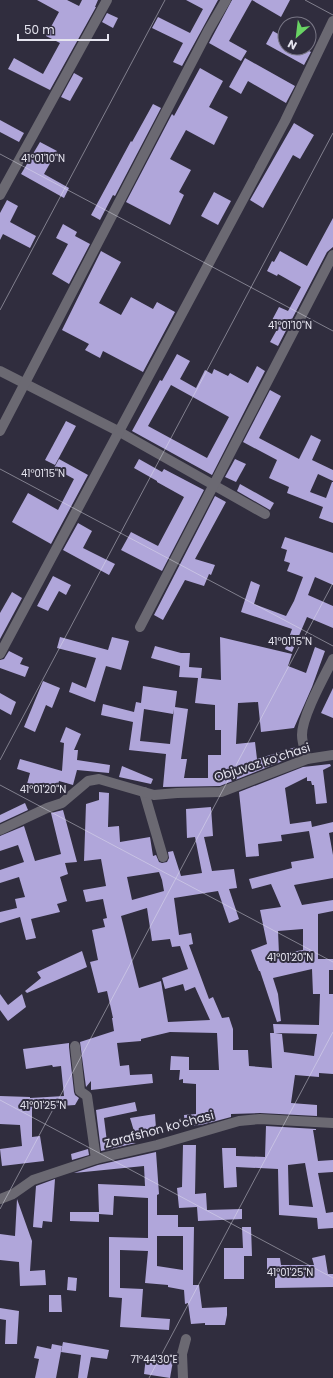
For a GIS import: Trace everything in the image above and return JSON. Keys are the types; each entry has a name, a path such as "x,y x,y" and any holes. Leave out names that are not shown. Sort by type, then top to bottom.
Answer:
{"street":[{"path":"0,195 106,0"},
{"path":"0,431 208,31 226,0"},
{"path":"0,654 285,120 333,21"},
{"path":"140,627 333,255"},
{"path":"0,371 118,431 265,514"},
{"path":"307,759 302,736 302,727 306,714 333,659"},
{"name":"Objuvoz koʻchasi","path":"0,830 47,808 62,803 88,781 99,779 154,795 221,792 307,759 333,755"},
{"path":"144,792 164,857"},
{"path":"75,1046 80,1091 87,1096 96,1159"},
{"name":"Zarafshon koʻchasi","path":"0,1199 14,1194 33,1180 96,1159 157,1145 239,1120 260,1119 333,1123"},
{"path":"183,1378 182,1354 186,1339"}],"building":[{"path":"37,0 67,0 79,6 82,0 98,0 96,7 50,90 8,69 14,58 43,74 60,43 46,36 59,12"},
{"path":"186,0 218,0 182,66 173,62 183,43 152,28 158,17 190,33 203,9"},
{"path":"232,0 252,0 229,41 247,51 241,61 209,43"},
{"path":"252,0 290,0 282,16"},
{"path":"107,13 118,18 113,28 102,22"},
{"path":"273,31 277,33 277,50 266,44"},
{"path":"288,56 309,56 304,65"},
{"path":"245,58 295,86 286,103 248,81 241,94 229,87"},
{"path":"200,68 223,81 209,107 228,117 214,145 186,130 170,159 191,170 179,192 184,195 170,225 126,202 172,114 174,116"},
{"path":"74,73 83,78 70,101 61,97"},
{"path":"153,104 161,108 115,196 113,195 100,220 91,215"},
{"path":"0,120 24,133 19,142 0,132"},
{"path":"294,123 314,135 300,159 293,155 263,208 250,200"},
{"path":"40,142 57,151 44,174 69,188 64,198 21,174"},
{"path":"214,192 231,201 218,225 201,216"},
{"path":"7,200 18,206 10,222 36,236 30,248 3,234 0,240 0,213"},
{"path":"333,218 333,247 327,252 278,346 270,342 279,326 271,322 279,307 288,311 301,287 278,274 277,276 267,271 272,261 274,262 280,251 307,266"},
{"path":"63,224 77,232 75,236 90,244 69,284 52,274 68,244 56,238"},
{"path":"101,251 121,262 99,303 121,315 131,297 153,309 157,302 175,312 143,372 103,351 100,358 85,350 89,344 62,330"},
{"path":"177,354 190,361 180,379 196,388 205,370 212,374 214,369 228,376 230,373 248,383 257,366 265,371 212,475 132,431 160,380 162,381","holes":["171,385 229,417 207,458 148,426"]},
{"path":"270,390 281,396 259,438 299,459 311,435 321,440 312,460 333,470 333,481 318,474 310,492 326,498 333,482 333,523 319,518 323,507 287,493 289,487 269,478 277,460 243,442"},
{"path":"66,421 76,426 55,465 45,460"},
{"path":"59,459 88,475 51,544 12,522 28,493 58,510 74,479 54,468"},
{"path":"139,459 162,472 164,469 204,490 162,571 121,550 131,532 158,546 184,497 134,468"},
{"path":"235,459 246,464 236,482 225,477"},
{"path":"240,484 274,503 270,510 237,491"},
{"path":"215,496 226,502 195,559 215,565 211,575 209,574 204,586 185,580 163,620 154,615"},
{"path":"78,523 92,531 83,548 115,564 109,575 63,550"},
{"path":"285,537 333,553 333,585 315,577 308,595 333,606 333,628 307,617 292,652 285,649 292,629 241,612 251,581 260,585 254,604 286,616 294,601 303,577 287,571 290,563 284,561 287,550 281,548"},
{"path":"53,576 71,585 66,595 59,591 48,611 37,606"},
{"path":"12,592 22,598 0,639 0,613"},
{"path":"60,637 108,650 112,637 129,641 121,670 106,666 95,702 69,692 72,682 86,688 96,658 57,648"},
{"path":"220,637 292,654 288,666 306,673 315,647 325,651 312,687 294,728 261,732 258,702 238,703 236,744 255,742 257,759 296,747 298,755 220,786 163,787 166,754 129,750 133,722 101,715 103,704 134,712 136,702 141,703 143,686 177,691 175,707 188,709 181,759 187,759 184,778 208,778 208,755 221,755 221,730 215,730 215,705 195,703 198,678 179,677 180,666 151,658 155,646 181,653 190,653 189,667 202,668 201,678 221,680","holes":["144,709 173,714 174,709 170,744 140,741"]},
{"path":"9,651 23,658 20,664 29,667 25,677 0,668 0,660 4,659"},
{"path":"43,681 60,688 52,708 46,705 35,732 24,727"},
{"path":"333,688 333,718 321,713"},
{"path":"0,693 16,702 11,715 0,709"},
{"path":"66,727 81,734 74,750 78,750 77,760 110,765 109,773 77,770 73,785 59,781 56,792 27,784 30,773 17,769 20,759 62,771 64,743 60,742"},
{"path":"330,764 331,766 323,770 327,803 316,804 314,785 312,785 311,781 307,781 307,777 285,788 290,824 311,821 312,827 333,822 333,832 329,833 333,855 333,878 294,885 302,905 333,900 333,911 318,914 318,959 333,959 333,970 329,970 329,994 333,994 333,1074 319,1073 319,1077 295,1075 291,1103 317,1105 317,1116 260,1113 231,1114 231,1117 201,1125 185,1126 184,1115 196,1114 196,1084 183,1083 183,1079 179,1080 180,1070 170,1070 171,1056 189,1057 189,1070 219,1070 217,1033 170,1032 141,1039 141,1041 117,1043 120,1066 129,1065 130,1075 152,1074 153,1083 91,1090 91,1081 86,1087 80,1042 114,1031 113,1018 107,991 98,993 90,962 98,960 92,930 105,927 103,919 107,918 103,899 86,902 83,890 106,886 101,859 84,861 86,804 99,800 99,792 109,793 108,827 119,826 120,842 150,837 153,856 156,855 159,862 167,862 169,858 168,852 173,851 181,876 202,873 195,837 187,838 186,809 211,807 213,836 204,837 212,871 234,869 237,888 229,889 239,919 229,923 218,891 174,898 179,935 191,933 193,944 189,945 209,999 213,997 222,1018 229,1017 233,1029 233,1050 248,1050 249,1066 272,1068 270,1033 274,1033 273,1024 319,1025 320,994 313,994 312,969 273,978 278,994 281,1021 277,1022 260,971 251,950 267,944 260,910 281,907 271,884 252,889 249,879 292,868 291,862 314,858 309,831 281,835 282,841 258,844 259,856 246,857 239,792 303,767","holes":["159,872 164,891 132,900 127,877","147,908 152,941 170,939 172,947 180,946 188,969 162,978 165,989 183,984 185,991 195,987 210,1020 168,1022 161,981 139,988 121,916","303,929 303,950 279,954 278,931","275,1033 317,1034 314,1056 284,1052 282,1034"]},
{"path":"122,766 153,779 151,784 119,777"},
{"path":"25,803 28,810 0,823 0,815"},
{"path":"63,810 77,862 65,863 68,874 60,877 67,901 57,904 60,912 31,919 36,938 26,940 20,917 0,923 0,912 17,908 15,899 25,897 19,877 0,883 0,870 24,862 18,845 0,851 0,836 24,826 35,861 61,854 51,813"},
{"path":"82,951 87,967 27,993 25,991 41,978 37,972"},
{"path":"0,994 8,1005 22,994 26,1007 8,1021 0,1010"},
{"path":"69,1043 74,1092 79,1098 75,1105 32,1108 32,1137 40,1136 44,1161 2,1166 0,1149 22,1146 20,1125 0,1124 0,1096 30,1098 64,1096 61,1066 53,1067 52,1065 26,1069 23,1049"},
{"path":"135,1102 137,1111 104,1118 107,1142 119,1141 136,1143 101,1151 96,1110"},
{"path":"155,1114 156,1129 134,1131 130,1118"},
{"path":"266,1126 316,1129 313,1130 318,1161 333,1160 333,1172 318,1173 326,1213 333,1212 333,1228 318,1229 317,1218 279,1215 278,1169 236,1167 237,1187 224,1188 222,1148 236,1148 236,1156 265,1157","holes":["305,1163 313,1207 289,1205 288,1165"]},
{"path":"183,1145 196,1145 195,1194 206,1193 207,1210 242,1209 242,1219 198,1221 197,1207 179,1208 177,1188 182,1187"},
{"path":"88,1149 89,1155 72,1160 71,1154"},
{"path":"156,1152 159,1194 157,1195 157,1215 178,1215 178,1227 194,1227 193,1285 199,1285 202,1308 227,1307 225,1325 205,1325 205,1323 191,1324 188,1303 185,1304 184,1290 168,1287 168,1285 145,1283 148,1251 120,1250 120,1288 143,1289 141,1317 170,1319 169,1330 120,1327 122,1298 109,1297 109,1237 148,1238 148,1198 114,1196 113,1215 99,1214 99,1222 70,1221 70,1212 99,1212 98,1184 145,1186 144,1166 74,1173 98,1165","holes":["157,1236 183,1236 183,1270 157,1266"]},
{"path":"55,1179 52,1222 43,1221 42,1228 33,1227 36,1186"},
{"path":"17,1199 32,1241 30,1271 45,1270 46,1285 20,1286 19,1262 0,1260 0,1234 15,1236"},
{"path":"242,1227 251,1227 252,1256 244,1256 244,1279 224,1279 224,1248 243,1248"},
{"path":"325,1255 328,1274 333,1274 333,1287 275,1288 275,1274 267,1274 267,1258 280,1258 281,1265 314,1265 312,1258"},
{"path":"68,1277 77,1278 76,1291 67,1290"},
{"path":"49,1295 61,1295 62,1312 49,1312"},
{"path":"0,1308 19,1311 17,1344 5,1344 6,1320 0,1319"},
{"path":"63,1342 109,1350 107,1359 91,1357 87,1378 78,1378 81,1355 61,1352"},
{"path":"52,1344 62,1346 56,1378 35,1378 39,1359 34,1358 37,1346 51,1349"},
{"path":"146,1357 173,1361 170,1378 144,1374"}]}
